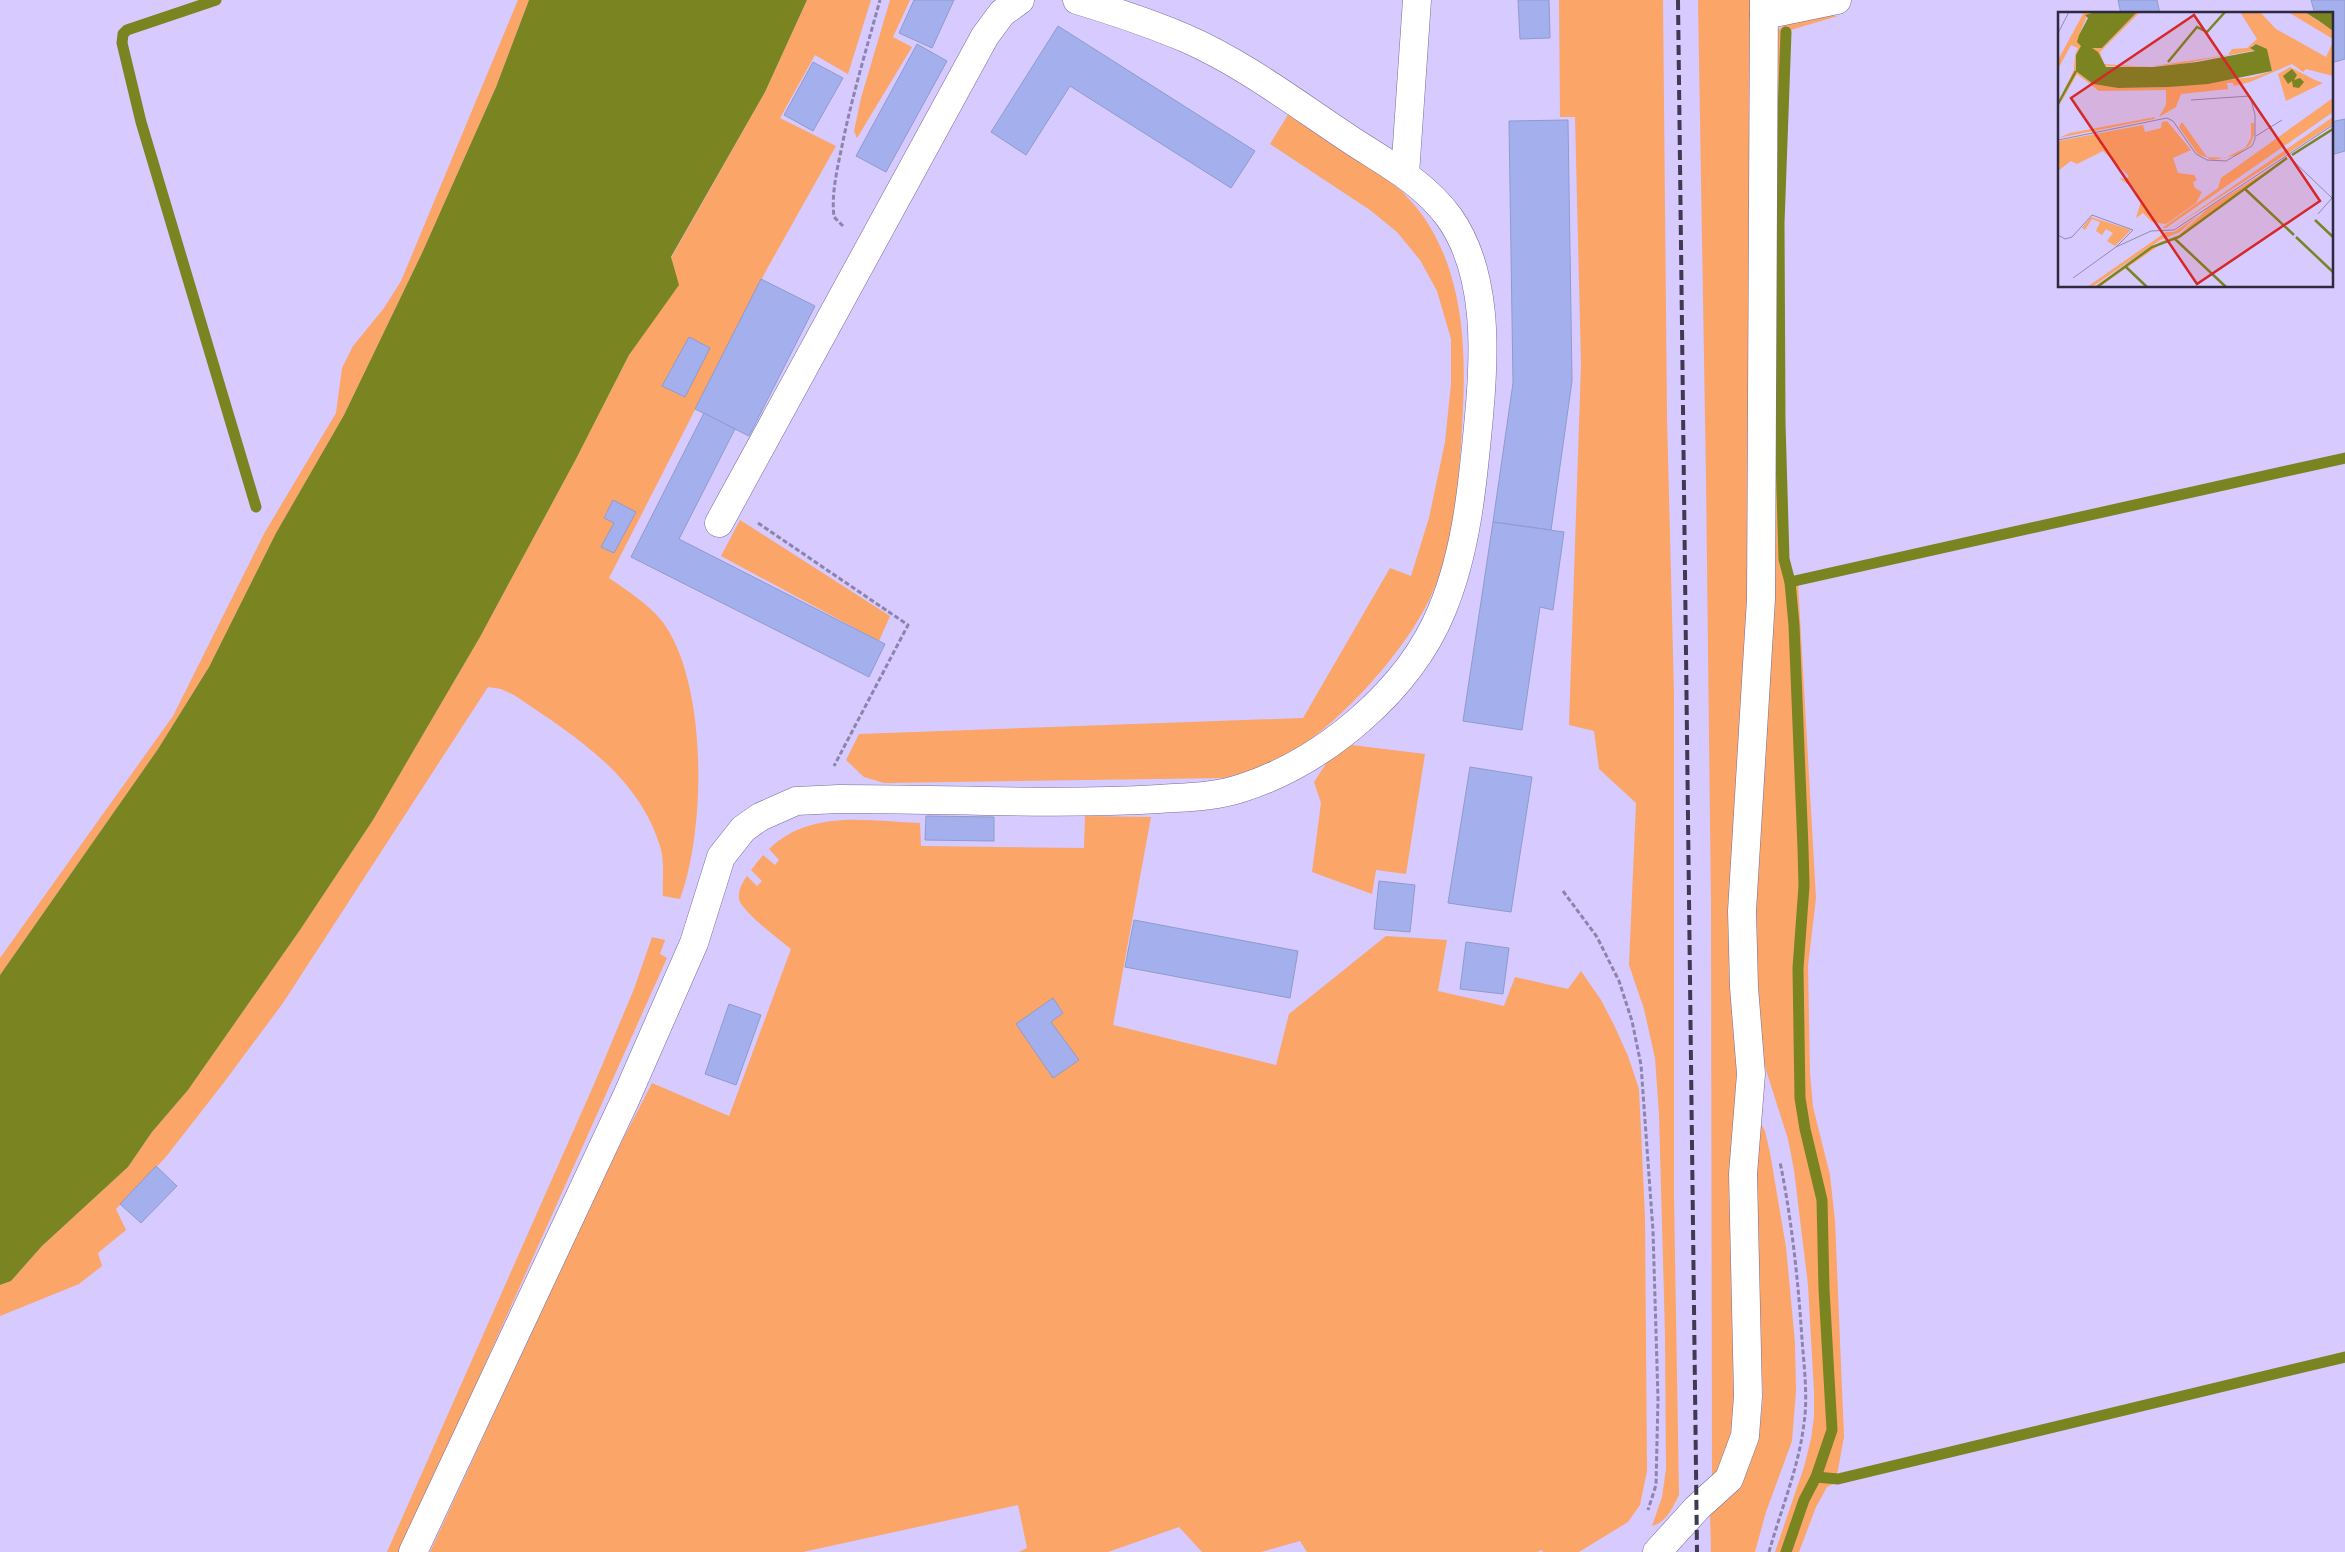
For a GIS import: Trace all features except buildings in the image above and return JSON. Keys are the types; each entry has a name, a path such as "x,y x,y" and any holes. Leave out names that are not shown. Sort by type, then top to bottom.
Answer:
{"street":[{"path":"724,513 986,36 1002,13 1020,0"},
{"path":"413,1552 629,1090 694,943 721,857 743,829 760,817 796,801 1122,802 1213,795 1242,788 1312,756 1358,723 1412,662 1441,612 1466,523 1482,390 1480,306 1472,266 1452,221 1433,197 1405,174 1221,56 1185,38 1077,0"},
{"path":"1405,174 1417,0"},
{"path":"1658,1552 1697,1508 1729,1479 1745,1436 1748,1396 1743,1174 1750,1074 1744,987 1742,911 1762,599 1764,7 1837,0"}],"path":[{"path":"872,243 839,224 834,217 833,204 837,170 853,94 880,0"},
{"path":"724,513 908,625 816,800"},
{"path":"1563,891 1597,937 1619,982 1632,1022 1641,1065 1653,1231 1658,1399 1656,1485 1644,1518"},
{"path":"1769,1552 1796,1466 1805,1422 1798,1278 1788,1201 1779,1157"}],"shaded area":[{"path":"518,0 529,0 496,87 422,253 344,415 276,533 209,667 158,749 0,975 0,958 173,716 265,532 336,413 342,368 353,346 384,308 401,281"},
{"path":"529,0 807,0 765,92 671,257 679,285 629,355 576,459 480,637 373,820 300,930 188,1090 152,1132 128,1167 42,1246 11,1281 0,1285 0,975 158,749 209,667 276,533 344,415 422,253 496,87"},
{"path":"807,0 871,0 848,74 815,55 780,118 836,146 767,269 609,578 644,603 662,621 677,648 688,680 695,718 698,757 698,797 695,835 689,870 680,899 663,896 663,864 660,846 650,820 620,777 601,758 559,725 514,695 501,689 488,687 283,1003 165,1158 116,1209 126,1230 98,1253 102,1266 79,1284 0,1316 0,1285 11,1281 42,1246 128,1167 152,1132 188,1090 300,930 373,820 480,637 576,459 629,355 678,285 671,258 765,92"},
{"path":"890,0 910,0 893,37 912,47 857,138 854,131 861,98"},
{"path":"1559,0 1663,0 1667,417 1674,694 1674,1197 1679,1495 1665,1518 1652,1526 1662,1497 1666,1469 1665,1334 1659,1114 1655,1058 1644,1009 1629,965 1636,803 1599,769 1594,731 1569,725 1581,364 1575,117 1560,117"},
{"path":"1698,0 1754,0 1754,572 1739,1054 1738,1414 1723,1468 1712,1476 1711,907"},
{"path":"1815,15 1838,16 1782,34 1777,232 1777,364 1780,561 1787,581 1801,885 1794,971 1797,1093 1803,1140 1818,1200 1827,1431 1814,1475 1800,1504 1783,1552 1775,1552 1804,1467 1811,1439 1814,1417 1814,1392 1808,1285 1794,1170 1788,1139 1759,1048 1753,915 1774,36 1786,24"},
{"path":"1289,113 1361,159 1395,185 1410,200 1423,216 1436,238 1454,284 1459,309 1464,358 1458,479 1446,552 1431,596 1419,619 1383,669 1337,717 1313,738 1289,755 1255,770 1224,778 884,783 864,777 846,760 859,734 1303,718 1390,568 1411,576 1429,518 1445,442 1451,384 1451,339 1437,291 1420,260 1397,232 1370,210 1270,144"},
{"path":"740,520 890,616 879,641 721,556"},
{"path":"1798,583 1816,898 1808,966 1810,1073 1813,1107 1830,1175 1835,1221 1844,1437 1837,1475 1822,1474 1835,1429 1829,1332 1826,1201 1804,1104 1801,966 1807,895 1807,845 1795,584"},
{"path":"1352,745 1425,754 1406,874 1376,870 1372,894 1312,872 1321,803 1314,782 1335,750"},
{"path":"1085,816 1151,817 1113,1025 1276,1065 1289,1014 1386,936 1447,940 1438,991 1504,1006 1515,977 1568,989 1581,971 1601,1000 1614,1025 1628,1056 1639,1089 1645,1217 1647,1471 1640,1505 1628,1522 1579,1552 1543,1552 1542,1550 1537,1552 1307,1552 1300,1541 1261,1552 1202,1552 1179,1527 1108,1552 1019,1552 1027,1548 1018,1505 803,1552 430,1552 604,1176 652,1083 729,1116 791,949 754,918 739,899 741,887 747,876 757,886 762,881 751,870 763,855 775,865 779,860 769,849 785,836 803,828 840,820 920,823 921,846 1084,848"},
{"path":"652,937 665,940 660,954 667,958 401,1552 387,1552 595,1082 634,989"},
{"path":"1761,1124 1765,1131 1770,1153 1786,1247 1795,1343 1796,1391 1792,1441 1766,1512 1755,1552 1711,1552 1710,1514 1736,1488 1744,1474 1756,1444 1762,1411 1763,1392 1752,1217"},
{"path":"1818,1479 1839,1481 1827,1487 1816,1507 1799,1552 1789,1552 1806,1502"}],"waterway":[{"path":"216,0 127,30 123,34 122,43 141,122 256,507"},
{"path":"1786,32 1779,223 1780,423 1784,559 1790,582 1794,625 1803,848 1804,886 1798,968 1800,1098 1805,1129 1822,1200 1824,1289 1832,1430 1816,1477 1804,1500 1786,1552"},
{"path":"1790,582 2345,458"},
{"path":"1816,1477 1838,1479 2345,1357"}],"railway":[{"path":"1678,0 1697,1552"}]}
